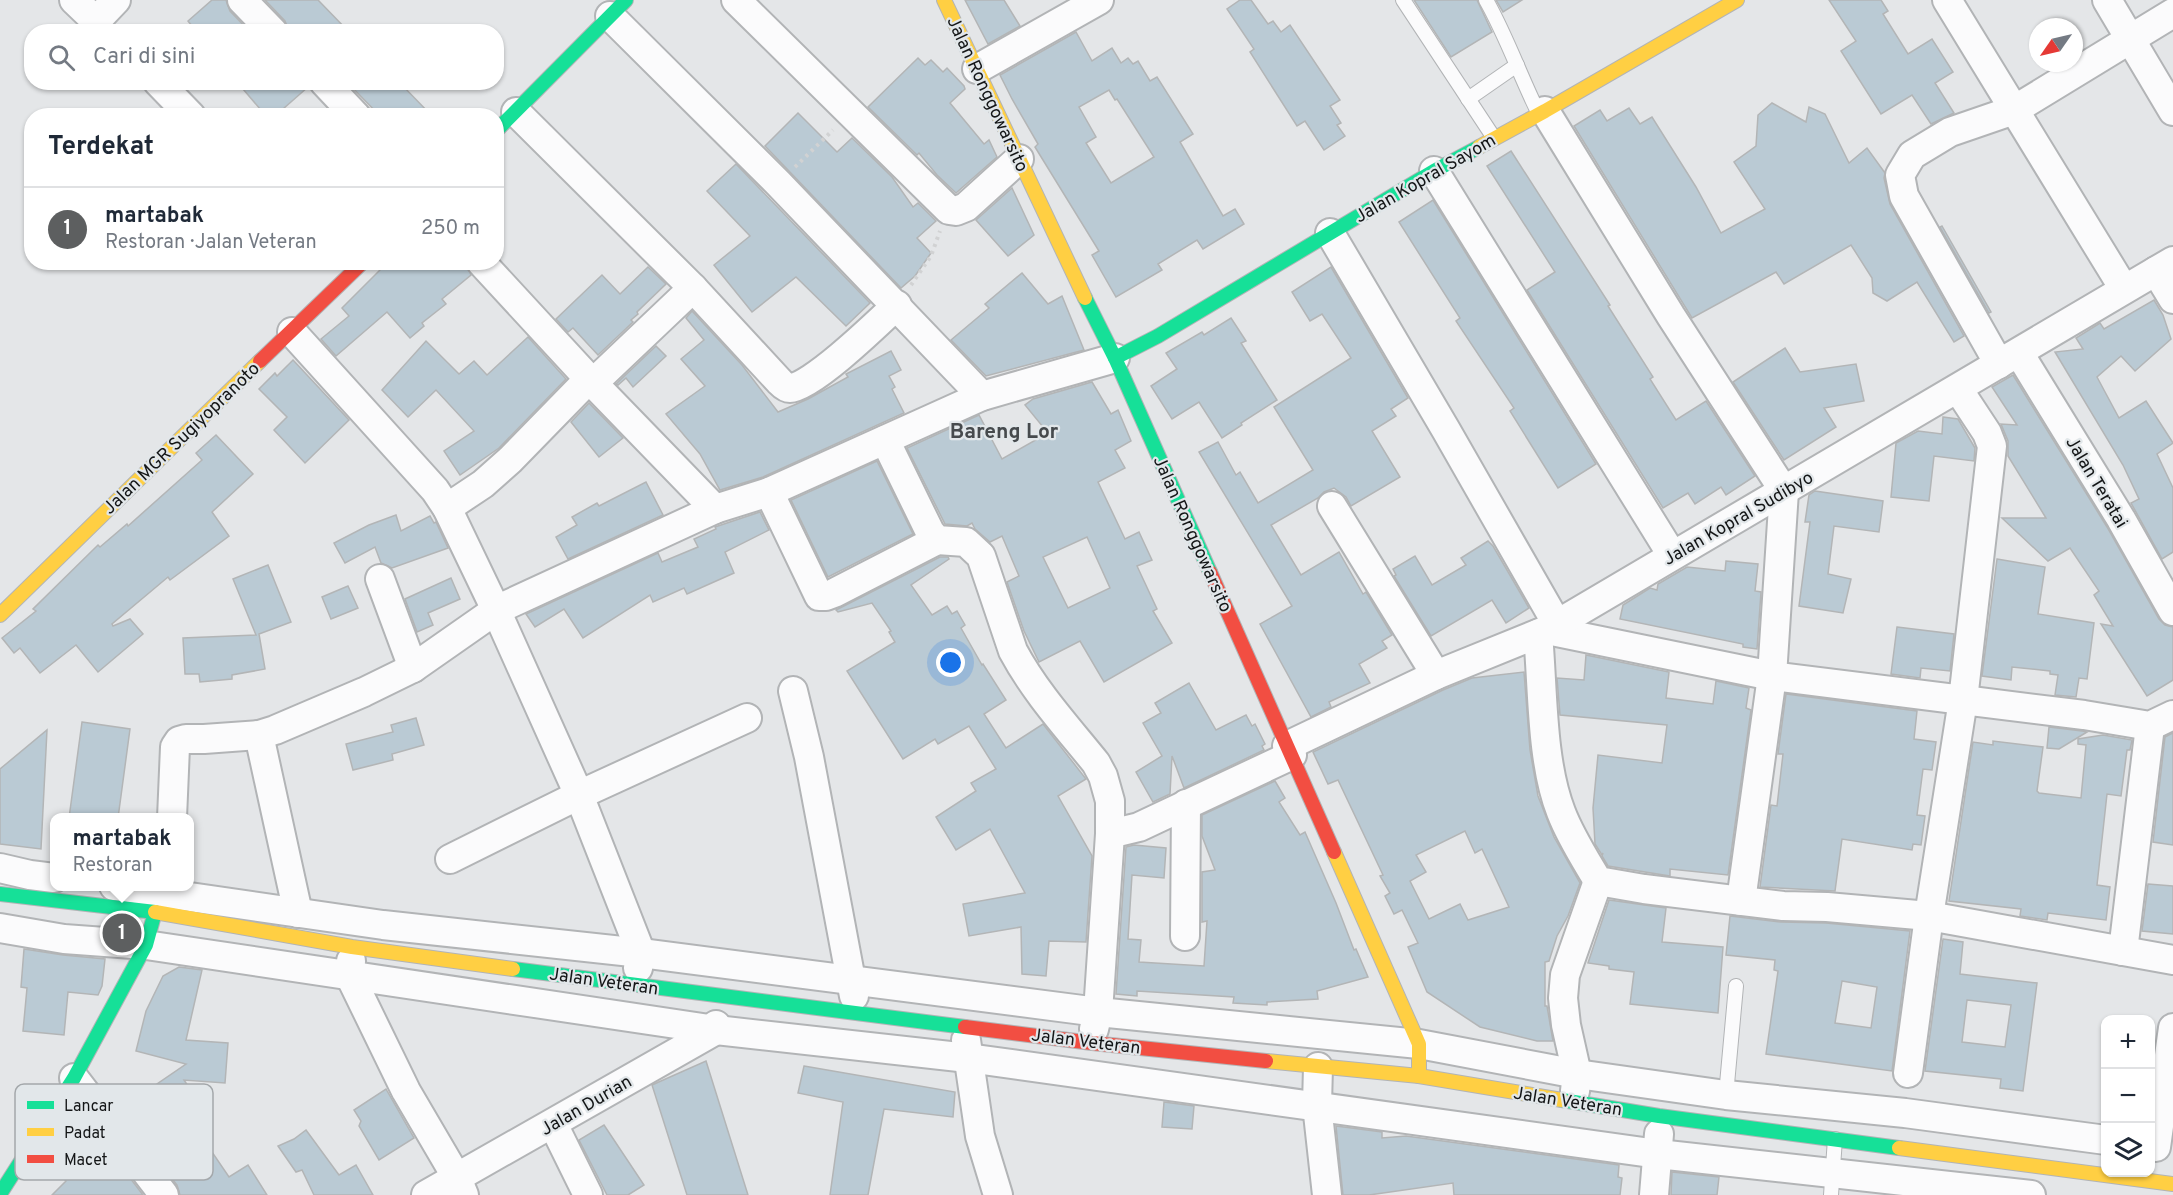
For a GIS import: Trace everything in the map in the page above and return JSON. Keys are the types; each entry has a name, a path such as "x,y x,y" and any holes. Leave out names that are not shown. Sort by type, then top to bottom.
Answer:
{"main road":[{"name":"Jalan Ronggowarsito","path":"944,0 1115,358 1290,750 1419,1044 1419,1076"},
{"name":"Jalan Kopral Sayom","path":"1115,358 1158,336 1434,171 1737,0"},
{"path":"506,121 620,5"},
{"name":"Jalan MGR Sugiyopranoto","path":"0,615 355,270"},
{"name":"Jalan Veteran","path":"0,894 163,898 635,985 1092,1043 1318,1067 1576,1088 1659,1116 1903,1148 1948,1175 2173,1185"},
{"path":"70,1084 146,945 163,898"},
{"path":"0,1194 15,1170"}],"street":[{"path":"74,0 100,24"},
{"path":"103,24 116,0"},
{"path":"242,0 265,24"},
{"path":"736,0 949,210 956,212 966,207 1019,159"},
{"path":"977,69 1099,0"},
{"path":"1947,0 2124,289"},
{"path":"2107,0 2173,111"},
{"path":"620,5 778,183 982,396"},
{"name":"Jalan Teratai","path":"2173,13 2014,111 1950,132 1912,155 1900,175 1904,196 2009,358 2121,519 2173,611"},
{"path":"166,90 183,108"},
{"path":"332,90 348,108"},
{"path":"1542,112 1784,491 1772,676 1741,901"},
{"path":"506,121 693,288 785,387 791,388 807,382 897,305"},
{"path":"1434,171 1672,555"},
{"path":"1330,233 1446,430 1548,630 1547,746 1552,781 1568,827 1598,881 1565,975 1563,998 1576,1088"},
{"path":"2165,266 2173,299"},
{"name":"Jalan Kopral Sudibyo","path":"1110,834 1139,827 1436,675 1548,630 2165,266"},
{"path":"488,270 591,381 715,509"},
{"path":"447,508 483,484 510,460 591,381 693,288"},
{"path":"292,332 435,490 447,508 496,610 579,795 641,953 635,985"},
{"path":"172,813 175,747 179,741 259,735 275,730 364,692 413,668 496,610 715,509 769,492 982,396 1115,358"},
{"path":"1899,1180 1907,1091 1929,916 1963,700 1992,446 1987,433 1958,389"},
{"path":"885,440 930,532 937,540"},
{"path":"769,492 819,596 834,593 937,540 966,542 981,556 1021,665 1096,763 1103,776 1110,801 1110,834 1098,1011 1092,1043"},
{"path":"1332,506 1436,675"},
{"path":"380,579 413,668"},
{"path":"1548,630 1772,676 2084,715 2162,721 2123,951"},
{"path":"793,692 809,757 857,1012"},
{"path":"450,859 579,795 747,717"},
{"path":"259,735 298,913"},
{"path":"1185,936 1186,804"},
{"path":"0,868 50,878"},
{"path":"1598,881 1644,890 1783,906 1827,907 1929,916 2173,960"},
{"path":"134,891 163,898 298,913 354,934 641,953 1098,1011 1419,1044 1576,1088 1726,1095 1907,1091 2101,1139"},
{"path":"0,928 64,939 146,945 716,1030 968,1058 1317,1105 1658,1154 1831,1184 1948,1175 2031,1195"},
{"path":"354,934 350,976 406,1091 460,1187"},
{"path":"716,1030 718,996"},
{"path":"964,1026 980,1136 998,1195"},
{"path":"2160,1147 2173,1028"},
{"name":"Jalan Durian","path":"426,1195 460,1187 553,1124 716,1030"},
{"path":"1318,1067 1317,1105 1327,1195"},
{"path":"74,1078 79,1084"},
{"path":"1654,1195 1659,1116"},
{"path":"553,1124 588,1195"},
{"path":"152,1180 164,1195"}],"lane":[{"path":"1403,0 1494,138"},
{"path":"1486,0 1502,29 1526,89 1542,112"},
{"path":"1468,99 1517,65"},
{"path":"1726,1095 1736,986"},
{"path":"1831,1184 1835,1139"}],"path":[{"path":"778,183 851,113"},
{"path":"897,305 931,256 949,210"}],"building":[{"path":"212,0 226,0 230,11 242,24 190,24 188,21"},
{"path":"265,0 318,0 341,24 286,24"},
{"path":"965,0 1004,0 1020,26 988,44"},
{"path":"1240,0 1251,0 1268,24 1273,21 1281,32 1290,25 1340,100 1330,106 1341,123 1337,125 1345,136 1324,150 1305,121 1297,126 1250,52 1254,49 1227,9"},
{"path":"1414,0 1477,0 1492,32 1451,57"},
{"path":"1496,0 1522,0 1503,12"},
{"path":"1829,0 1881,0 1888,11 1883,14 1908,54 1932,39 1953,72 1935,83 1954,113 1931,124 1912,95 1881,114 1841,51 1856,41"},
{"path":"1076,32 1092,61 1112,48 1121,63 1128,58 1133,64 1138,61 1150,81 1157,77 1193,134 1180,142 1223,216 1235,209 1244,224 1203,249 1197,240 1158,264 1162,270 1116,297 1092,255 1099,251 1035,147 1038,144 1000,75","holes":["1109,90 1115,100 1117,99 1154,157 1111,183 1086,143 1096,137 1079,107"]},
{"path":"918,58 925,65 931,60 943,72 947,68 964,86 965,89 950,103 984,144 989,140 997,157 956,193 919,153 917,155 868,107"},
{"path":"244,90 305,90 284,108 259,108"},
{"path":"355,90 407,90 424,108 372,108"},
{"path":"1772,103 1806,122 1809,107 1825,114 1849,163 1867,148 1885,173 1890,204 1964,336 1954,342 1917,282 1887,301 1873,293 1872,278 1851,245 1784,284 1776,272 1692,318 1574,126 1600,110 1607,121 1629,108 1640,124 1652,117 1696,187 1721,233 1765,209 1734,162 1756,146 1758,115"},
{"path":"798,113 837,152 852,138 892,177 913,207 918,203 936,221 917,238 931,253 915,276 901,288 765,146"},
{"path":"1511,151 1610,305 1608,306 1653,377 1650,379 1676,420 1706,401 1755,476 1726,495 1721,487 1695,504 1688,493 1663,508 1527,290 1555,272 1487,166"},
{"path":"736,164 870,303 846,326 796,277 752,312 714,265 750,236 707,191"},
{"path":"1012,188 1034,235 1008,256 976,220"},
{"path":"1433,200 1596,464 1558,488 1510,411 1514,408 1456,321 1460,318 1399,222"},
{"path":"1942,226 1991,312 1989,313 1940,227"},
{"path":"648,267 666,284 637,312 638,314 631,320 633,322 598,355 573,328 568,332 556,319 602,275 620,294"},
{"path":"1331,267 1408,398 1391,409 1396,416 1372,431 1400,477 1351,506 1346,497 1334,488 1271,525 1301,575 1339,552 1363,594 1366,592 1392,635 1382,641 1387,648 1359,664 1370,683 1329,702 1331,707 1311,717 1260,624 1292,606 1199,452 1218,442 1236,475 1240,472 1258,503 1313,470 1274,407 1351,358 1322,314 1310,321 1292,292"},
{"path":"380,270 469,270 471,275 442,299 446,304 422,323 424,326 410,338 387,312 336,356 321,339 349,316 342,308"},
{"path":"1022,273 1048,304 1062,296 1084,350 986,376 951,340 989,308 985,304"},
{"path":"2154,300 2163,315 2171,339 2135,371 2121,356 2097,377 2119,418 2146,401 2173,443 2157,454 2173,488 2173,552 2162,559 2131,503 2139,499 2123,465 2055,352 2083,349 2076,338 2100,323 2104,329"},
{"path":"692,311 742,365 778,412 808,399 848,377 846,374 891,351 901,370 889,376 895,387 892,389 904,413 763,477 720,490 700,454 666,414 705,386 681,359 704,340 686,318"},
{"path":"1231,318 1246,341 1241,343 1277,400 1222,438 1199,402 1172,419 1151,386 1177,369 1166,353 1202,332 1204,335"},
{"path":"528,337 566,379 499,448 460,475 444,451 474,431 436,390 408,417 382,390 426,341 459,374 474,361 487,375"},
{"path":"656,346 666,356 633,387 626,378 618,385 616,384"},
{"path":"1785,348 1800,372 1856,364 1864,401 1824,408 1836,427 1784,460 1733,382"},
{"path":"293,360 349,420 305,463 274,430 287,417 259,389"},
{"path":"2013,375 2107,527 2159,619 2165,625 2173,627 2173,680 2147,696 2101,624 2113,626 2094,595 2099,591 2070,548 2048,561 2002,518 2046,518 2008,456 2008,441 2001,424 2017,425 1992,387"},
{"path":"1092,382 1111,414 1118,410 1131,441 1115,450 1125,468 1098,482 1125,539 1139,532 1152,560 1137,566 1157,609 1153,611 1172,643 1104,682 1080,641 1039,662 1024,631 1007,582 1019,576 1002,536 990,542 975,529 972,523 967,526 945,524 907,448 979,415 1002,459 1048,433 1025,405 1033,399","holes":["1087,537 1110,588 1068,608 1043,557"]},
{"path":"589,403 623,438 599,457 571,422"},
{"path":"1943,417 1958,419 1975,448 1974,461 1934,456 1929,501 1891,497 1896,443 1918,431 1942,434"},
{"path":"216,435 253,474 212,512 229,536 170,580 168,577 112,624 113,626 130,619 143,634 98,672 76,645 40,673 20,648 14,653 2,638 36,611 33,609 98,545 100,547 127,524 128,526 202,460 196,453"},
{"path":"877,461 913,534 828,577 791,500"},
{"path":"646,482 663,515 568,559 556,537 577,525 572,517 597,503 599,506"},
{"path":"1815,491 1883,501 1879,532 1834,526 1828,574 1851,579 1843,613 1799,606 1810,522 1805,522 1809,495"},
{"path":"760,512 769,530 725,552 734,573 687,594 684,588 653,602 650,595 583,638 564,609 535,627 526,614 658,553 662,562 698,547 694,539 716,529 715,527"},
{"path":"396,515 401,531 430,516 434,523 436,522 448,548 392,568 381,563 375,547 345,563 334,543 369,525"},
{"path":"1488,541 1529,608 1506,623 1492,600 1431,636 1394,576 1396,575 1393,569 1415,556 1432,585 1466,565 1461,558"},
{"path":"940,557 949,559 911,585 932,615 947,606 952,614 957,611 965,625 961,628 982,665 1006,700 984,714 1006,748 1043,724 1086,779 1058,796 1092,856 1086,942 1049,941 1046,976 1022,974 1021,927 969,936 963,904 1025,893 990,829 956,850 936,817 976,791 971,783 996,769 969,726 938,744 935,739 903,759 847,671 895,642 889,632 891,631 872,603 838,612 836,610"},
{"path":"1997,559 2045,567 2038,614 2094,623 2087,679 2079,678 2076,697 2055,695 2058,675 2050,674 2050,671 2012,667 2011,680 1982,676"},
{"path":"1726,561 1758,564 1755,591 1761,592 1757,649 1743,647 1743,644 1620,619 1623,605 1650,588 1657,590 1658,584 1687,567 1725,571"},
{"path":"268,565 291,622 259,634 265,669 232,675 232,679 200,682 199,674 185,674 183,638 256,635 233,579"},
{"path":"451,578 460,599 428,613 433,625 417,632 405,599"},
{"path":"348,586 358,608 331,619 322,597"},
{"path":"1897,627 1954,634 1950,671 1921,668 1920,678 1891,674"},
{"path":"1586,655 1669,672 1666,698 1713,704 1716,681 1749,688 1746,708 1751,710 1728,875 1670,869 1670,876 1608,866 1602,856 1603,853 1602,855 1595,844 1593,808 1598,755 1662,763 1667,725 1560,715 1557,678 1584,680"},
{"path":"1524,672 1530,750 1538,796 1554,837 1580,883 1549,961 1545,962 1545,1006 1547,1006 1553,1041 1537,1041 1480,1027 1427,992 1408,947 1418,943 1402,910 1394,914 1385,896 1390,893 1380,876 1383,875 1338,780 1328,784 1313,752 1472,678","holes":["1465,831 1475,853 1482,849 1509,907 1468,920 1460,904 1429,919 1410,881 1426,872 1416,855"]},
{"path":"1189,683 1216,730 1246,715 1252,726 1255,724 1265,744 1262,746 1264,750 1184,788 1172,756 1170,794 1153,802 1136,772 1162,756 1143,723 1161,713 1155,703"},
{"path":"1786,694 1917,711 1914,739 1936,742 1932,770 1923,769 1917,815 1925,816 1921,845 1913,844 1912,850 1842,839 1835,891 1760,887 1771,805 1777,806 1783,754 1778,754"},
{"path":"416,718 424,745 392,754 393,760 353,770 346,744 393,732 391,725"},
{"path":"82,722 130,729 119,813 70,813"},
{"path":"2049,727 2087,732 2059,749 2047,748"},
{"path":"47,730 41,849 0,844 0,769"},
{"path":"2173,733 2173,845 2153,842 2165,737"},
{"path":"2103,735 2132,740 2130,750 2127,750 2121,796 2107,794 2097,885 2110,887 2106,920 2048,913 2047,920 2020,916 2021,909 1949,901 1973,742 1993,745 1993,741 2043,747 2037,791 2081,798 2086,745 2078,744 2078,739"},
{"path":"1275,781 1285,798 1279,802 1300,835 1305,832 1354,950 1356,949 1368,977 1317,991 1318,999 1267,1002 1267,1005 1233,1003 1234,997 1137,991 1137,996 1116,994 1126,847 1134,845 1166,848 1164,878 1132,875 1128,939 1141,940 1139,962 1204,966 1207,921 1202,922 1202,872 1215,870 1202,836 1202,815"},
{"path":"2148,884 2173,886 2173,934 2142,931"},
{"path":"1609,900 1666,908 1662,942 1723,947 1718,1013 1630,1004 1634,972 1609,969 1609,966 1588,963"},
{"path":"1730,916 1910,931 1892,1071 1766,1054 1778,971 1774,970 1775,960 1726,955","holes":["1842,981 1877,987 1871,1028 1835,1023"]},
{"path":"1943,939 1963,942 1960,974 2037,983 2023,1091 2000,1088 2001,1079 1925,1071","holes":["1967,1000 2011,1005 2005,1047 1962,1042"]},
{"path":"24,949 105,959 102,986 98,995 68,992 64,1035 23,1031 27,988 21,987"},
{"path":"179,967 202,970 186,1040 228,1043 225,1083 184,1080 187,1084 157,1084 186,1064 136,1051 146,1011 163,976"},
{"path":"706,1061 748,1195 687,1195 652,1085"},
{"path":"804,1066 955,1092 953,1117 884,1109 868,1195 830,1195 843,1102 798,1093"},
{"path":"386,1089 414,1138 379,1160 359,1126 361,1121 354,1110"},
{"path":"1164,1102 1194,1106 1192,1129 1162,1127"},
{"path":"604,1125 644,1185 628,1195 607,1195 579,1140"},
{"path":"1336,1126 1382,1132 1382,1138 1406,1136 1619,1165 1618,1177 1622,1178 1620,1195 1454,1195 1453,1183 1369,1195 1343,1195"},
{"path":"306,1130 339,1175 356,1165 373,1195 314,1195 302,1170 296,1172 278,1146 294,1139"},
{"path":"213,1154 229,1177 248,1165 267,1195 180,1195 173,1180 213,1180"},
{"path":"1672,1172 1719,1177 1717,1195 1671,1195"},
{"path":"132,1180 143,1195 52,1195 66,1181"}],"traffic: fast":[{"path":"504,123 626,0"},
{"path":"1115,358 1158,336 1434,171 1479,147"},
{"path":"1085,298 1115,358 1210,572"},
{"path":"0,894 155,912 146,945 70,1084"},
{"path":"513,969 965,1027"},
{"path":"1562,1100 1659,1116 1899,1148"},
{"path":"0,1194 15,1170"}],"traffic: slow":[{"path":"944,0 1085,298"},
{"path":"1479,147 1737,0"},
{"path":"0,615 260,361"},
{"path":"1334,852 1419,1044 1419,1076"},
{"path":"155,912 352,947 513,969"},
{"path":"1266,1061 1419,1076 1562,1100"},
{"path":"1899,1148 2173,1184"}],"traffic: jam":[{"path":"260,361 355,270"},
{"path":"1210,572 1334,852"},
{"path":"965,1027 1266,1061"}],"place":[{"name":"martabak","path":"122,933"}],"district":[{"name":"Bareng Lor","path":"1004,431"}]}
